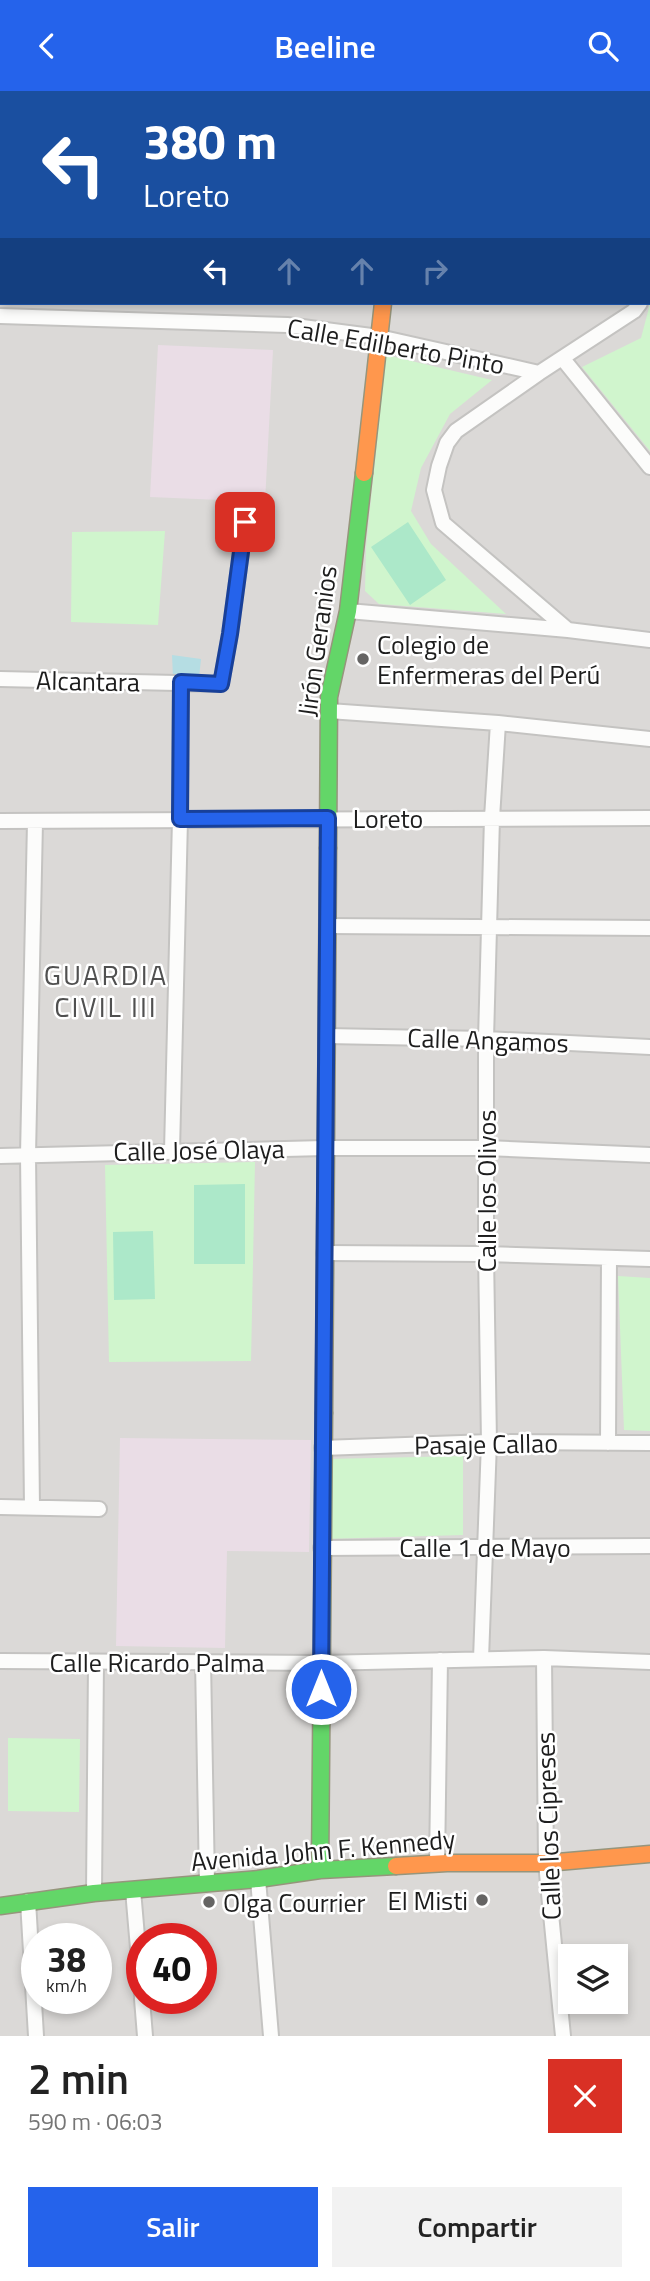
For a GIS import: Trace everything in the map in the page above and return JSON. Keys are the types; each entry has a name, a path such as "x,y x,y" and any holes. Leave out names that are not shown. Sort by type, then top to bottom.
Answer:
{"street":[{"name":"Jirón Geranios","path":"320,1870 329,697 348,611 383,305"},
{"path":"568,630 443,523 434,490 443,454 456,431 634,311 638,305"},
{"name":"Calle Edilberto Pinto","path":"0,316 287,325 379,337 539,373"},
{"path":"563,359 650,467"},
{"name":"Alcantara","path":"0,679 221,684 245,522"},
{"path":"348,611 568,630 650,640"},
{"path":"172,1151 181,682"},
{"path":"329,711 498,723 650,739"},
{"name":"Calle los Olivos","path":"481,1659 489,1442 486,1039 492,818 498,723"},
{"name":"Loreto","path":"0,821 650,818"},
{"path":"32,1507 29,1155 35,822"},
{"path":"327,926 650,928"},
{"name":"Calle Angamos","path":"326,1036 486,1039 650,1047"},
{"name":"Calle José Olaya","path":"0,1156 325,1148 486,1148 650,1156"},
{"path":"324,1253 650,1259"},
{"path":"608,1443 609,1258"},
{"name":"Pasaje Callao","path":"322,1448 489,1442 650,1443"},
{"path":"0,1507 99,1509"},
{"name":"Calle 1 de Mayo","path":"321,1548 650,1546"},
{"name":"Calle Ricardo Palma","path":"0,1661 321,1663 544,1658 650,1662"},
{"name":"Calle los Cipreses","path":"544,1658 547,1863 563,2036"},
{"path":"437,1864 440,1660"},
{"path":"203,1661 207,1883"},
{"path":"94,1893 96,1662"},
{"name":"Avenida John F. Kennedy","path":"0,1906 94,1893 258,1879 320,1870 437,1864 547,1863 650,1854"},
{"path":"258,1879 271,2036"},
{"path":"132,1890 135,1923"},
{"path":"28,1901 36,2036"},
{"path":"143,2014 145,2036"}],"shaded area":[{"path":"0,305 650,305 650,2036 0,2036"},
{"path":"158,345 273,350 265,502 150,497"},
{"path":"120,1438 311,1440 309,1552 227,1551 225,1648 116,1646"}],"green space":[{"path":"650,305 650,451 582,367 641,338"},
{"path":"386,355 492,380 450,414 421,468 411,511 431,544 506,614 379,604 365,591 366,547"},
{"path":"408,522 446,580 410,605 371,547"},
{"path":"165,531 158,625 71,622 72,532"},
{"path":"255,1162 251,1361 109,1362 105,1165"},
{"path":"245,1184 245,1264 194,1264 194,1185"},
{"path":"153,1231 155,1299 114,1300 113,1232"},
{"path":"618,1276 650,1278 650,1431 624,1430"},
{"path":"463,1456 463,1535 325,1539 327,1459"},
{"path":"8,1738 80,1739 79,1812 8,1811"}],"water":[{"path":"172,655 201,659 199,678 173,677"}],"traffic: fast":[{"path":"328,848 329,697 348,611 364,473"},
{"path":"320,1870 324,1413"},
{"path":"0,1906 94,1893 258,1879 320,1870 396,1866"}],"traffic: slow":[{"path":"364,473 383,305"},
{"path":"324,1413 328,848"},
{"path":"396,1866 546,1863 650,1854"}],"place":[{"name":"Colegio de Enfermeras del Perú","path":"363,659"},
{"name":"El Misti","path":"482,1900"},
{"name":"Olga Courrier","path":"209,1902"}],"district":[{"name":"GUARDIA CIVIL III","path":"106,990"}],"route":[{"path":"245,522 221,684 181,682 180,819 328,818 321,1689"}]}
